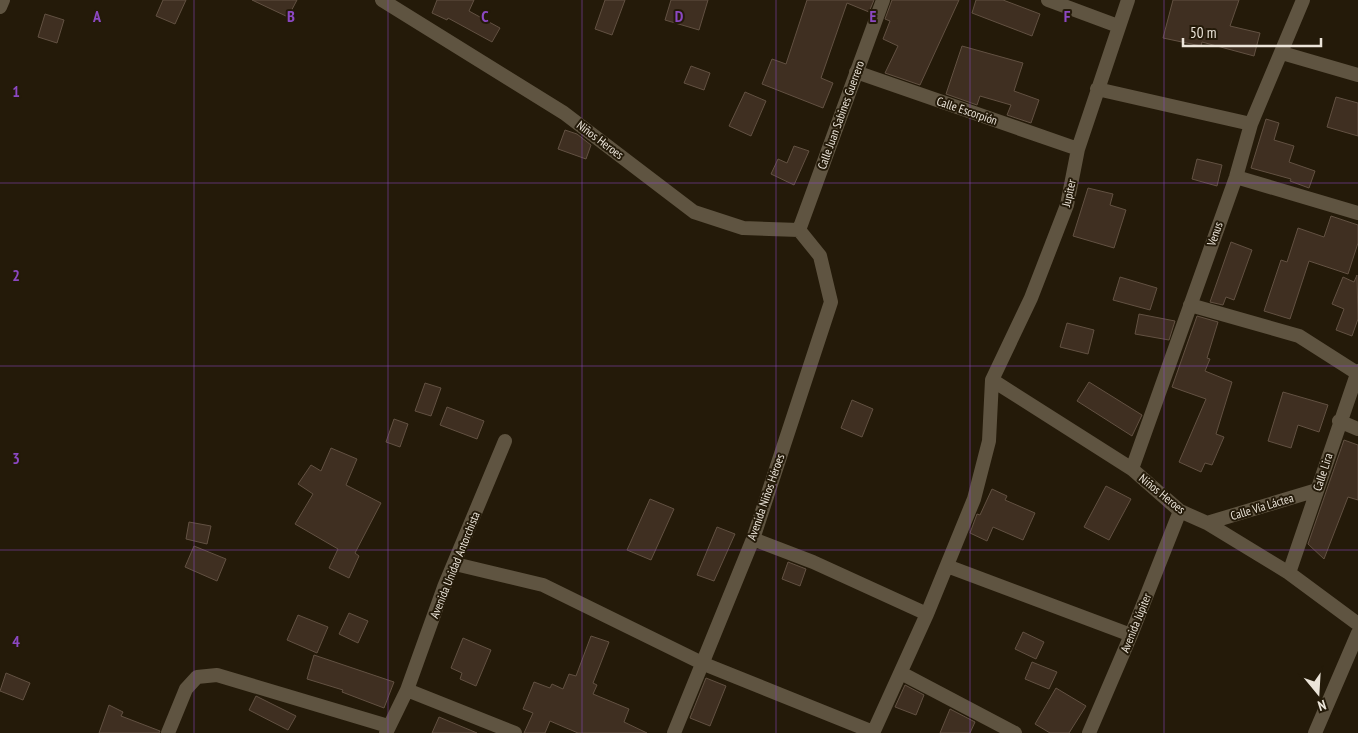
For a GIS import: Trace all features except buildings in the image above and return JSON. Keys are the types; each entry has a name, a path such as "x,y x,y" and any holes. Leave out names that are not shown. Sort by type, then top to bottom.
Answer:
{"street":[{"path":"0,7 3,0"},
{"name":"Niños Heroes","path":"382,0 564,113 694,212 743,228 799,230"},
{"name":"Calle Juan Sabines Guerrero","path":"799,230 883,0"},
{"path":"1048,0 1118,26"},
{"name":"Jupiter","path":"992,380 1031,298 1067,205 1078,149 1128,0"},
{"name":"Venus","path":"1132,469 1236,177 1251,124 1303,0"},
{"path":"1282,53 1358,75"},
{"name":"Calle Escorpión","path":"856,72 1078,149"},
{"path":"1097,89 1251,124"},
{"path":"1236,177 1358,214"},
{"name":"Avenida Niños Héroes","path":"674,733 704,664 753,538 831,302 820,256 799,230"},
{"path":"1190,305 1298,336 1358,372"},
{"name":"Calle Lira","path":"1289,573 1339,421 1358,372"},
{"path":"455,564 543,585 704,664 873,732 927,614 974,499 990,441 992,380"},
{"name":"Niños Heroes","path":"992,380 1132,469 1180,511 1207,523 1289,573 1358,624"},
{"path":"1339,421 1358,429"},
{"name":"Avenida Unidad Antorchista","path":"387,729 407,690 444,587 505,441"},
{"name":"Calle Vía Láctea","path":"1207,523 1317,490"},
{"name":"Avenida Júpiter","path":"1089,733 1132,635 1180,511"},
{"path":"753,538 813,562 927,614"},
{"path":"947,566 1132,635"},
{"path":"1316,733 1358,633"},
{"path":"901,673 1015,733"},
{"path":"168,733 186,688 197,677 217,675 387,729"},
{"path":"407,690 515,733"}]}
